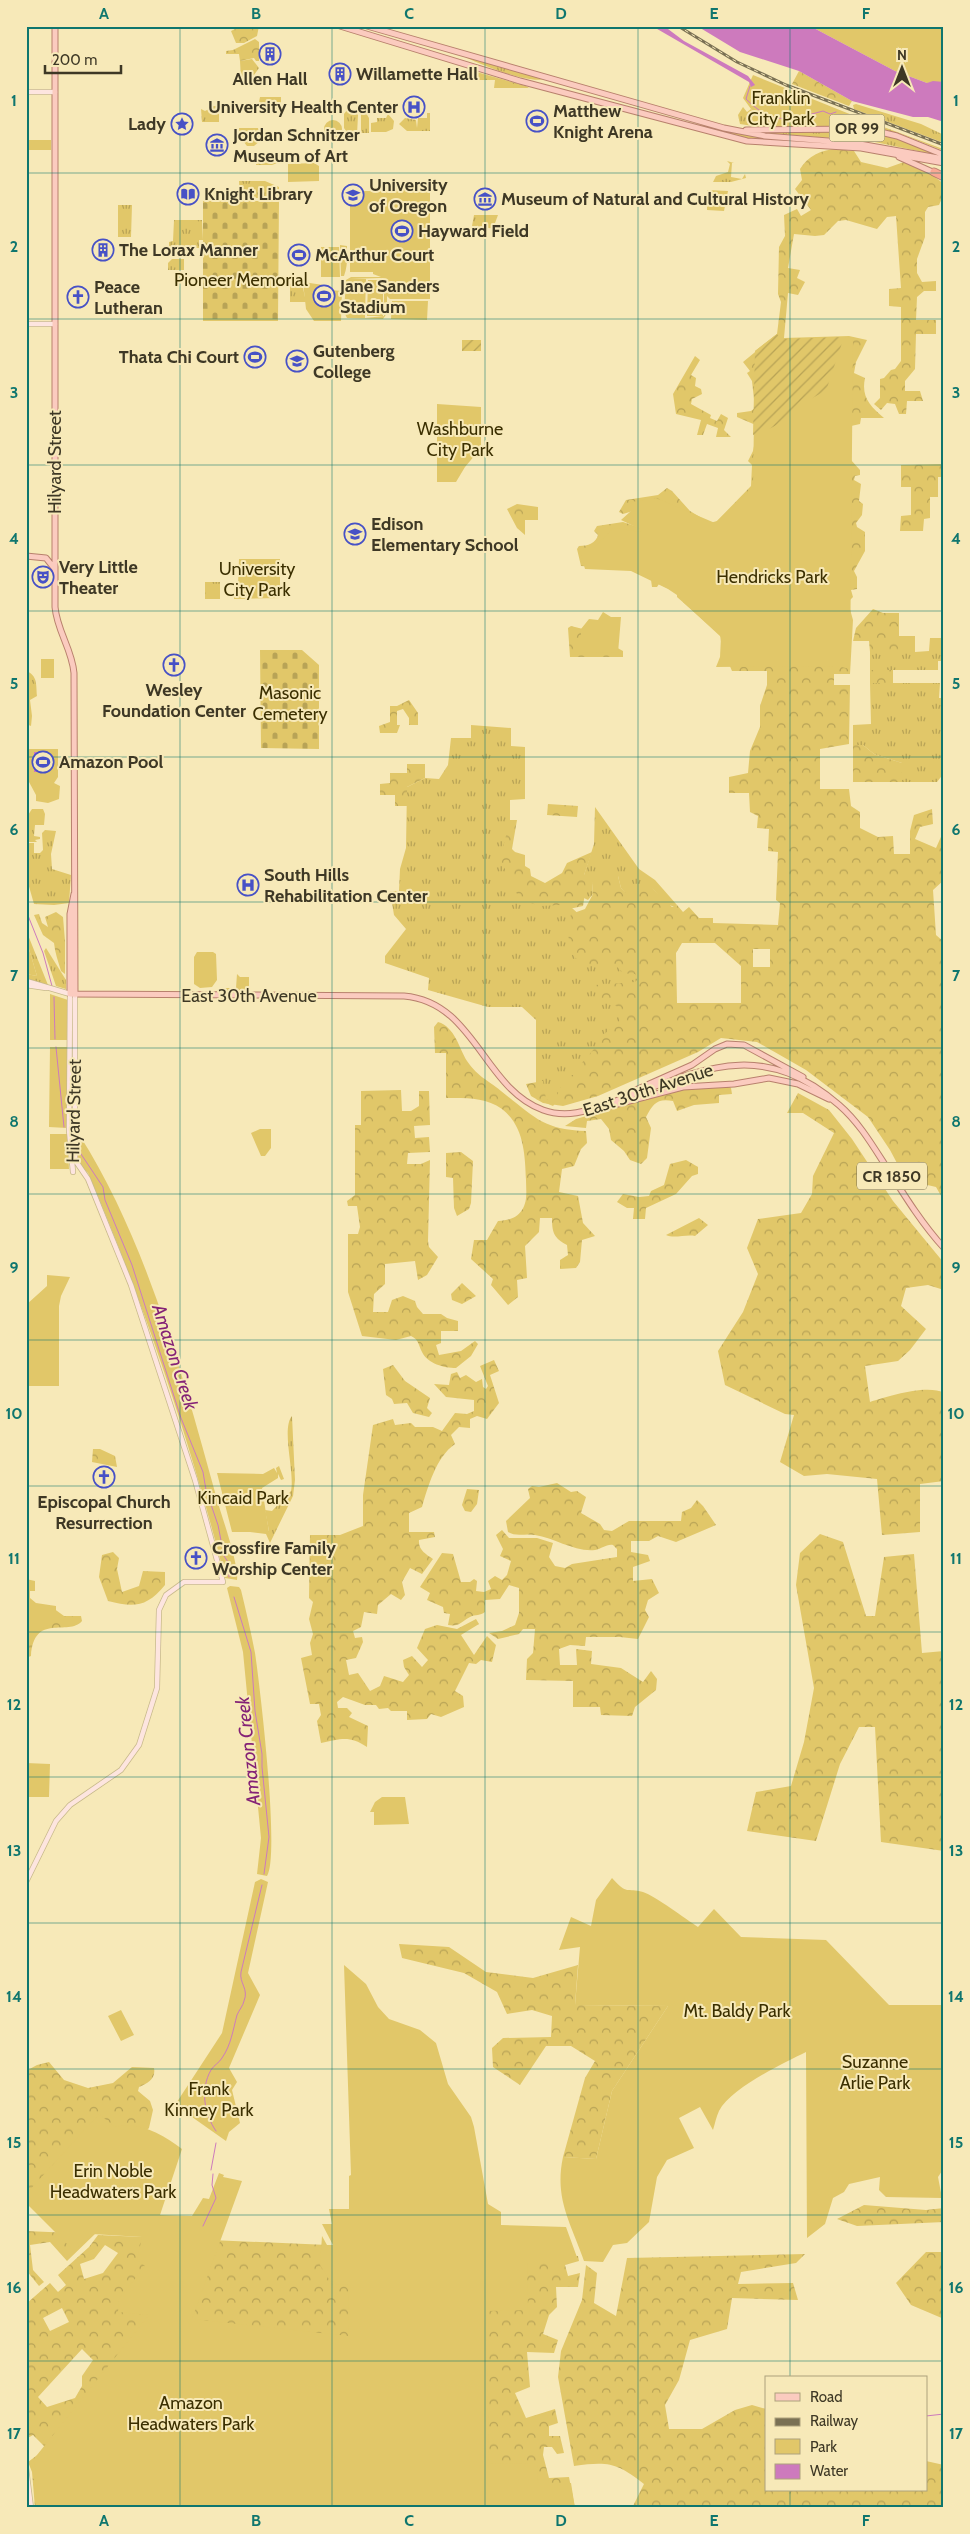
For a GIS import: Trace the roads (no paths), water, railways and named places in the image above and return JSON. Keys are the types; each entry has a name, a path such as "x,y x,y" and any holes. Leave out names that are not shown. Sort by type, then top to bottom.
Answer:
{"highway":[{"name":"OR 99","path":"934,172 944,178"}],"main road":[{"name":"Hilyard Street","path":"55,26 55,571 56,618 59,630 71,654 74,673 74,894 69,1130 74,1172"},
{"name":"OR 99","path":"340,26 537,85 747,141 847,147 887,152 934,172"},
{"name":"OR 99","path":"367,26 724,128 765,131 868,129 897,136 944,155"},
{"path":"537,85 541,81 549,80 579,86"},
{"path":"26,92 55,92"},
{"path":"636,112 644,108 675,115"},
{"path":"724,128 765,136 854,143 944,163"},
{"path":"887,152 944,159"},
{"path":"26,324 55,324"},
{"path":"26,556 55,557"},
{"path":"39,556 48,559 55,571"},
{"path":"26,981 72,995"},
{"path":"26,985 48,988"},
{"name":"Hilyard Street","path":"72,995 76,1160 74,1172"},
{"name":"East 30th Avenue","path":"72,995 404,996 422,998 435,1003 451,1015 508,1085 528,1102 556,1113 573,1114 590,1110 687,1075 722,1066 745,1064 766,1067 792,1075 818,1088 840,1105 862,1129 911,1206 944,1248"},
{"path":"599,1107 692,1065 715,1049 731,1044 750,1048 793,1070 818,1088"},
{"path":"590,1110 683,1087 734,1084 769,1078 798,1084 840,1105"},
{"path":"26,1882 56,1821 70,1805 121,1770 139,1745 157,1688 159,1610 166,1595 184,1582 223,1582 195,1480 131,1285 104,1218 84,1173 76,1160"},
{"path":"74,1172 84,1173"},
{"path":"26,2468 31,2508"}],"water":[{"path":"652,26 664,26 684,41 748,76 755,85 751,87 749,82"},
{"path":"697,26 810,26 895,71 927,83 933,81 944,82 944,122 928,117 913,117 852,101 799,71 740,52"},
{"path":"34,752 44,752 44,772 34,772"}],"waterway":[{"path":"750,86 746,99 756,108 773,117 791,118 823,111 830,114 836,112"},
{"name":"Amazon Creek","path":"27,913 43,953 52,986"},
{"name":"Amazon Creek","path":"54,997 55,1039"},
{"name":"Amazon Creek","path":"56,1047 64,1127"},
{"name":"Amazon Creek","path":"79,1151 103,1187 105,1200 132,1265 181,1418 203,1472 206,1490 218,1525 224,1556 228,1562 229,1577"},
{"name":"Amazon Creek","path":"234,1597 251,1652 255,1711 262,1754 269,1837 264,1874"},
{"name":"Amazon Creek","path":"216,2131 206,2109 205,2085 211,2070 221,2060 228,2048 237,2015 243,2005 245,1989 241,1979 241,1972 262,1885"},
{"name":"Amazon Creek","path":"211,2170 216,2143"},
{"name":"Amazon Creek","path":"203,2226 216,2198 212,2185 213,2174"},
{"path":"928,2416 944,2414"}],"railway":[{"path":"678,26 737,62 786,85 944,145"}],"place":[{"name":"Allen Hall","path":"270,54"},
{"name":"Willamette Hall","path":"340,74"},
{"name":"University Health Center","path":"414,107"},
{"name":"Matthew Knight Arena","path":"537,121"},
{"name":"Lady","path":"182,124"},
{"name":"Jordan Schnitzer Museum of Art","path":"217,145"},
{"name":"Knight Library","path":"188,194"},
{"name":"University of Oregon","path":"353,195"},
{"name":"Museum of Natural and Cultural History","path":"485,199"},
{"name":"Hayward Field","path":"402,231"},
{"name":"The Lorax Manner","path":"103,250"},
{"name":"McArthur Court","path":"299,255"},
{"name":"Jane Sanders Stadium","path":"324,296"},
{"name":"Peace Lutheran","path":"78,297"},
{"name":"Thata Chi Court","path":"255,357"},
{"name":"Gutenberg College","path":"297,361"},
{"name":"Edison Elementary School","path":"355,534"},
{"name":"Very Little Theater","path":"43,577"},
{"name":"Wesley Foundation Center","path":"174,665"},
{"name":"Amazon Pool","path":"43,762"},
{"name":"South Hills Rehabilitation Center","path":"248,885"},
{"name":"Episcopal Church Resurrection","path":"104,1477"},
{"name":"Crossfire Family Worship Center","path":"196,1558"}],"park label":[{"name":"Franklin City Park","path":"781,108"},
{"name":"Pioneer Memorial","path":"241,280"},
{"name":"Washburne City Park","path":"460,439"},
{"name":"Hendricks Park","path":"772,577"},
{"name":"University City Park","path":"257,579"},
{"name":"Masonic Cemetery","path":"290,703"},
{"name":"Kincaid Park","path":"243,1498"},
{"name":"Mt. Baldy Park","path":"737,2011"},
{"name":"Suzanne Arlie Park","path":"875,2072"},
{"name":"Frank Kinney Park","path":"209,2099"},
{"name":"Erin Noble Headwaters Park","path":"113,2181"},
{"name":"Amazon Headwaters Park","path":"191,2413"}]}
